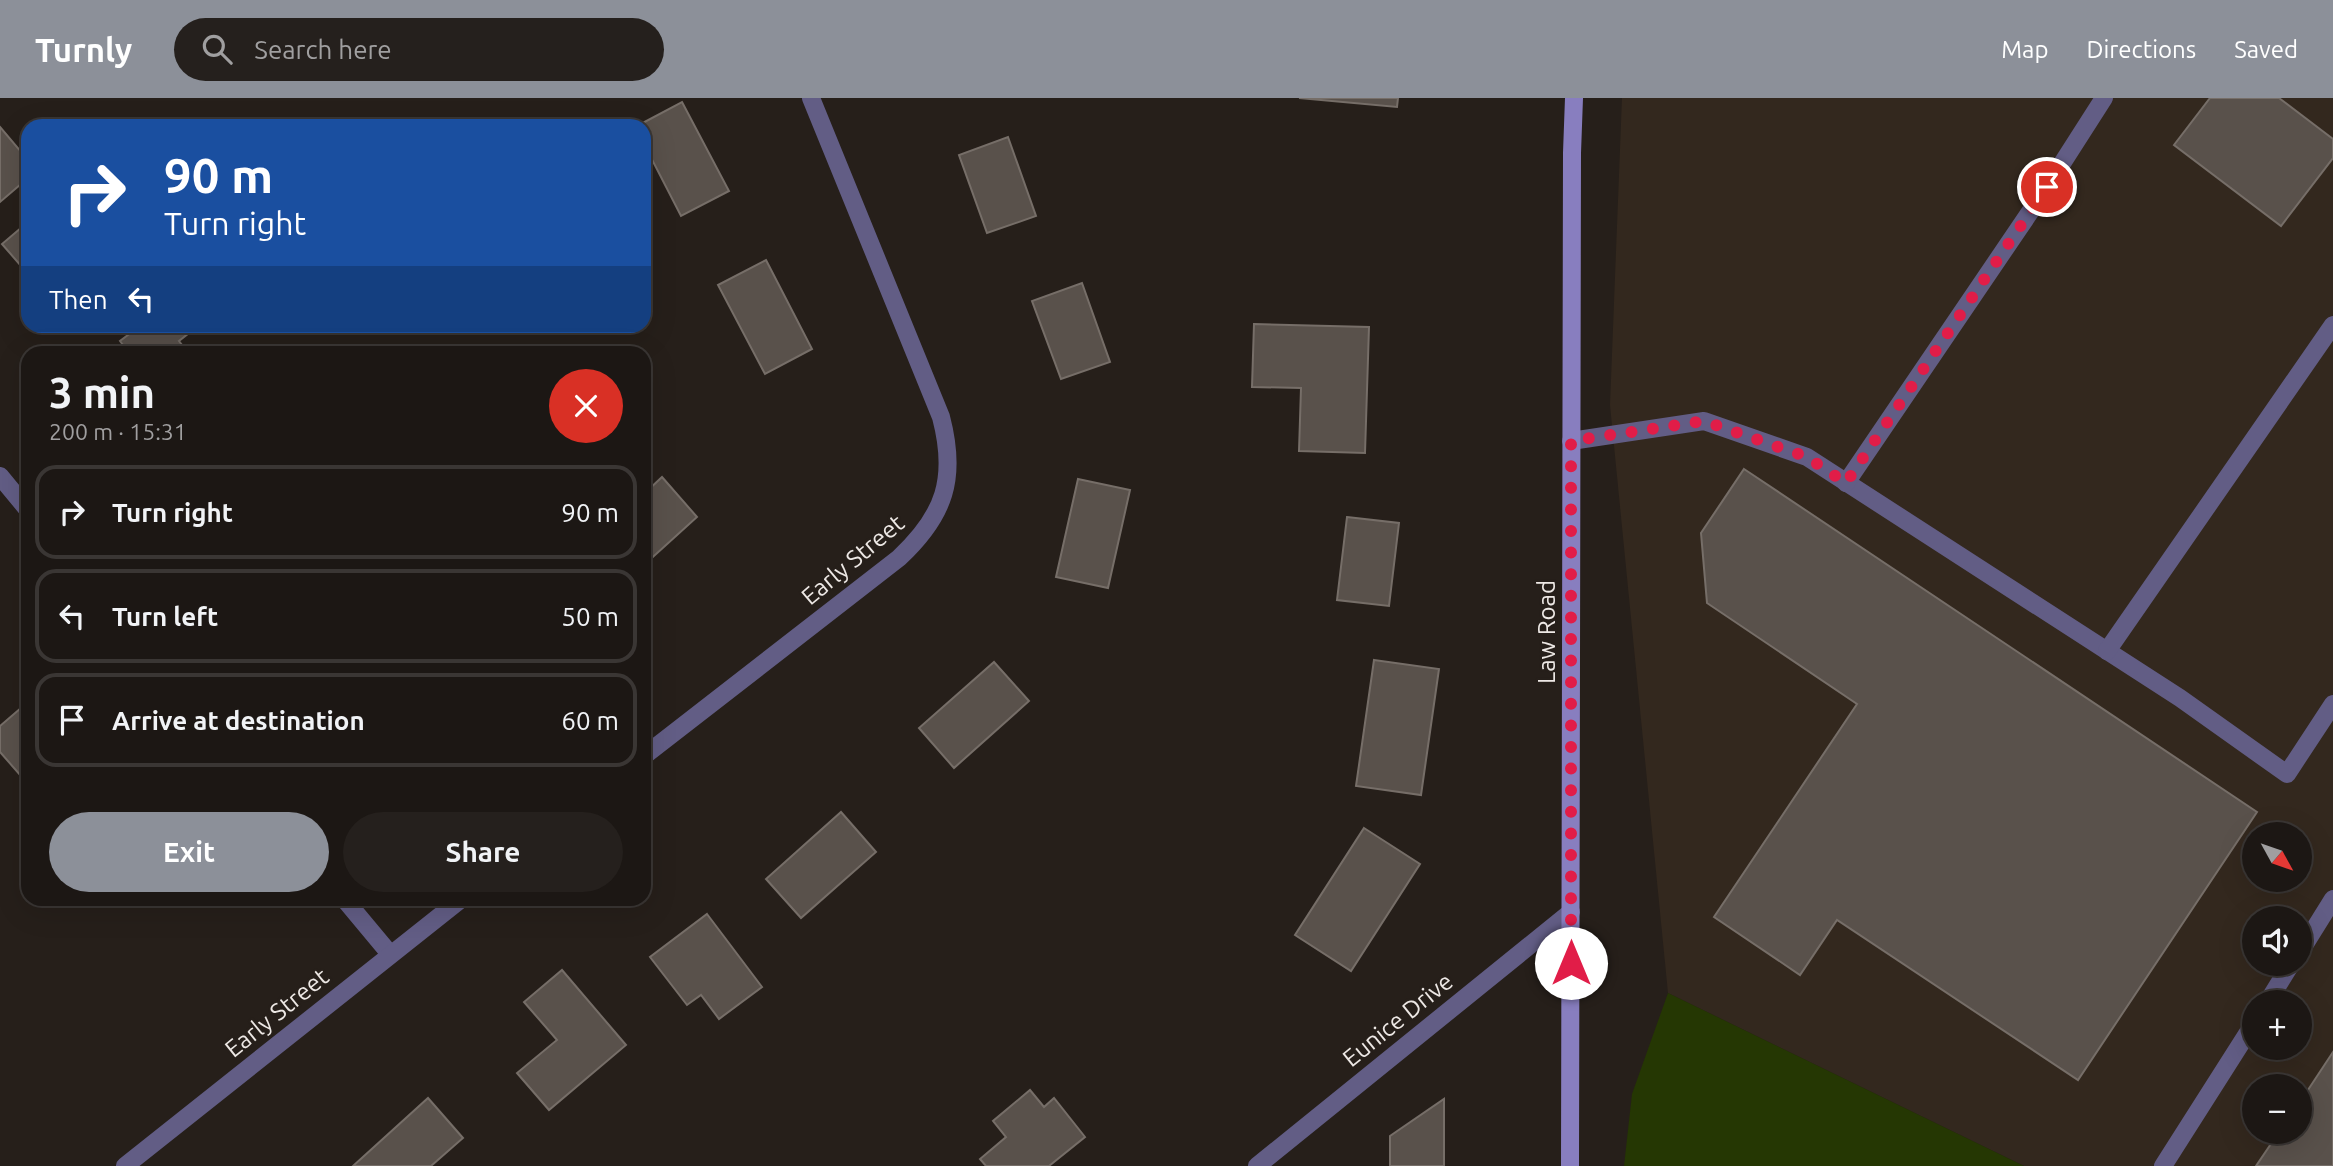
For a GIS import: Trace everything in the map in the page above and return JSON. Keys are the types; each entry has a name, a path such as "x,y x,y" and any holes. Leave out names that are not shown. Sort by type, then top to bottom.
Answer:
{"street":[{"name":"Early Street","path":"651,752 899,558 918,541 933,520 942,497 948,472 948,447 941,417 811,98"},
{"name":"Law Road","path":"1570,1166 1574,98"},
{"path":"1846,483 2047,187 2104,98"},
{"path":"2107,651 2333,325"},
{"path":"1571,441 1704,421 1807,457 2180,698 2287,774 2333,704"},
{"path":"0,475 21,501"},
{"path":"2312,932 2333,899"},
{"path":"350,906 390,954"},
{"name":"Early Street","path":"125,1166 452,906"},
{"name":"Eunice Drive","path":"1256,1166 1571,912"},
{"path":"2163,1166 2242,1042"}],"shaded area":[{"path":"1622,98 2333,98 2333,1166 2024,1166 1668,993 1610,405"}],"green space":[{"path":"1668,993 2024,1166 1624,1166 1632,1094"}],"building":[{"path":"1299,98 1398,98 1397,107"},
{"path":"2210,98 2279,98 2333,139 2333,158 2281,226 2174,145"},
{"path":"682,102 729,191 681,216 651,158 650,119"},
{"path":"0,127 21,152 21,184 0,202"},
{"path":"1008,137 1036,216 987,233 959,155"},
{"path":"21,228 21,266 2,244"},
{"path":"766,260 812,349 765,374 718,285"},
{"path":"1082,283 1110,362 1061,379 1032,301"},
{"path":"1254,324 1369,327 1365,453 1299,451 1301,388 1252,387"},
{"path":"131,333 189,333 179,341 183,346 124,346 120,341"},
{"path":"1744,469 2257,812 2250,822 2242,822 2242,834 2078,1080 1837,920 1800,975 1714,917 1857,704 1707,603 1701,533"},
{"path":"662,477 697,517 651,559 651,487"},
{"path":"1078,479 1130,490 1108,588 1056,577"},
{"path":"1347,517 1399,523 1389,606 1337,600"},
{"path":"1374,660 1439,669 1421,795 1356,786"},
{"path":"994,662 1029,701 954,768 919,728"},
{"path":"21,708 21,776 0,752 0,726"},
{"path":"841,812 876,852 801,918 766,879"},
{"path":"1364,828 1420,864 1351,971 1295,935"},
{"path":"707,914 762,987 719,1019 701,995 687,1005 650,957"},
{"path":"562,970 626,1045 549,1110 517,1073 557,1040 524,1002"},
{"path":"2333,1052 2333,1166 2256,1166 2271,1144 2312,1144 2312,1084"},
{"path":"1030,1090 1044,1107 1054,1098 1085,1137 1049,1166 986,1166 980,1159 1006,1137 993,1121"},
{"path":"428,1098 463,1138 431,1166 353,1166"},
{"path":"1444,1099 1444,1166 1390,1166 1390,1136"}],"route":[{"path":"1571,963 1571,441 1704,421 1807,457 1846,483 2047,187"}]}
